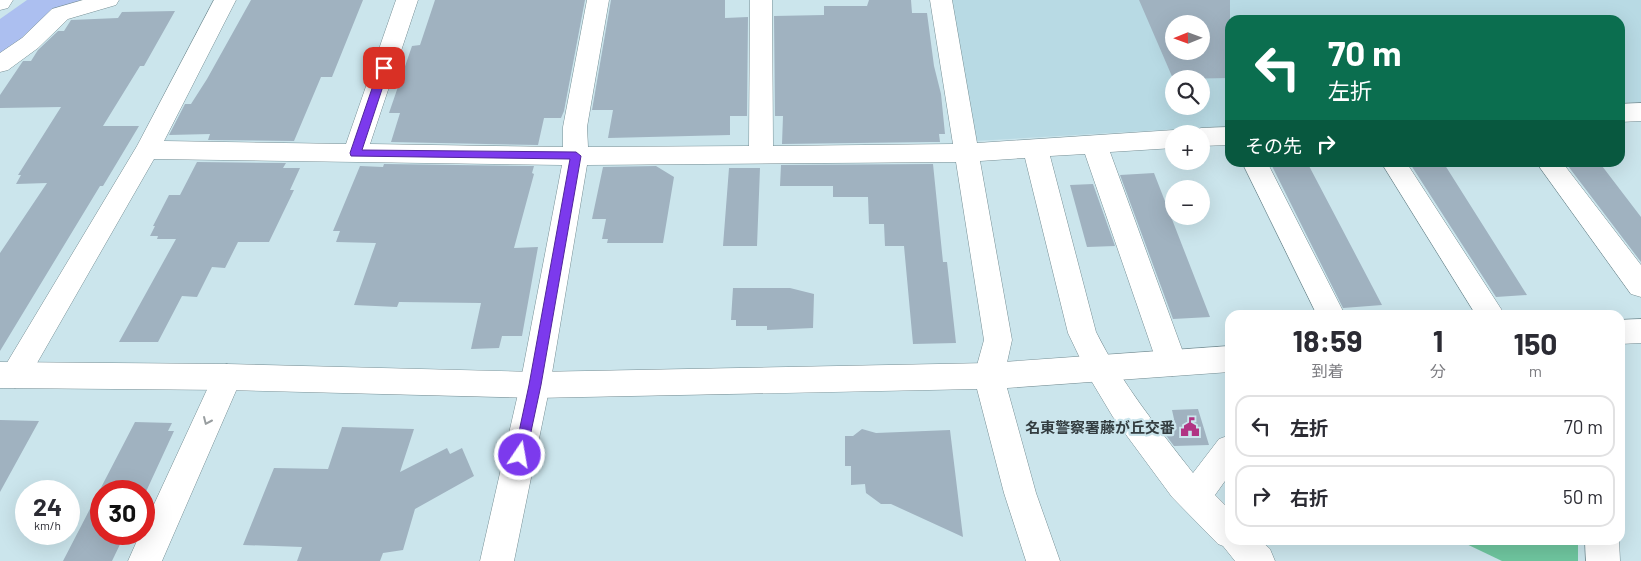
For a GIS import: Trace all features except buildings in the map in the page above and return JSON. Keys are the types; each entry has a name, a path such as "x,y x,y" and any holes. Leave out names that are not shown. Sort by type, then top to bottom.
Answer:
{"street":[{"path":"0,64 30,43 60,14 108,0"},
{"path":"7,375 147,150 225,0"},
{"path":"355,153 408,0"},
{"path":"497,561 535,385 576,156 575,127 598,0"},
{"path":"761,155 762,0"},
{"path":"941,0 965,153 998,340 989,376 1004,440 1030,528 1043,561"},
{"path":"1625,113 1641,112"},
{"path":"1210,137 1225,136"},
{"path":"147,150 576,156 965,153 1165,140"},
{"path":"1094,144 1172,363"},
{"path":"1035,147 1082,333 1100,368 1124,407 1182,486 1225,528"},
{"path":"1257,167 1328,310"},
{"path":"1396,167 1488,310"},
{"path":"1552,167 1641,286"},
{"path":"1625,332 1641,331"},
{"path":"7,375 227,377 535,385 989,376 1225,360"},
{"path":"145,561 227,377"},
{"path":"1194,497 1225,456"},
{"path":"1242,545 1258,561"},
{"path":"1602,545 1603,561"}],"shaded area":[{"path":"952,0 1641,0 1641,102 1625,103 1625,15 1225,15 1225,126 1165,125 1165,130 975,141"}],"green space":[{"path":"1468,545 1578,545 1578,561 1502,561"}],"waterway":[{"path":"0,42 57,0"}],"place":[{"name":"名東警察署藤が丘交番","path":"1190,427"}],"route":[{"path":"384,68 355,153 576,156 535,385 520,455"}]}
